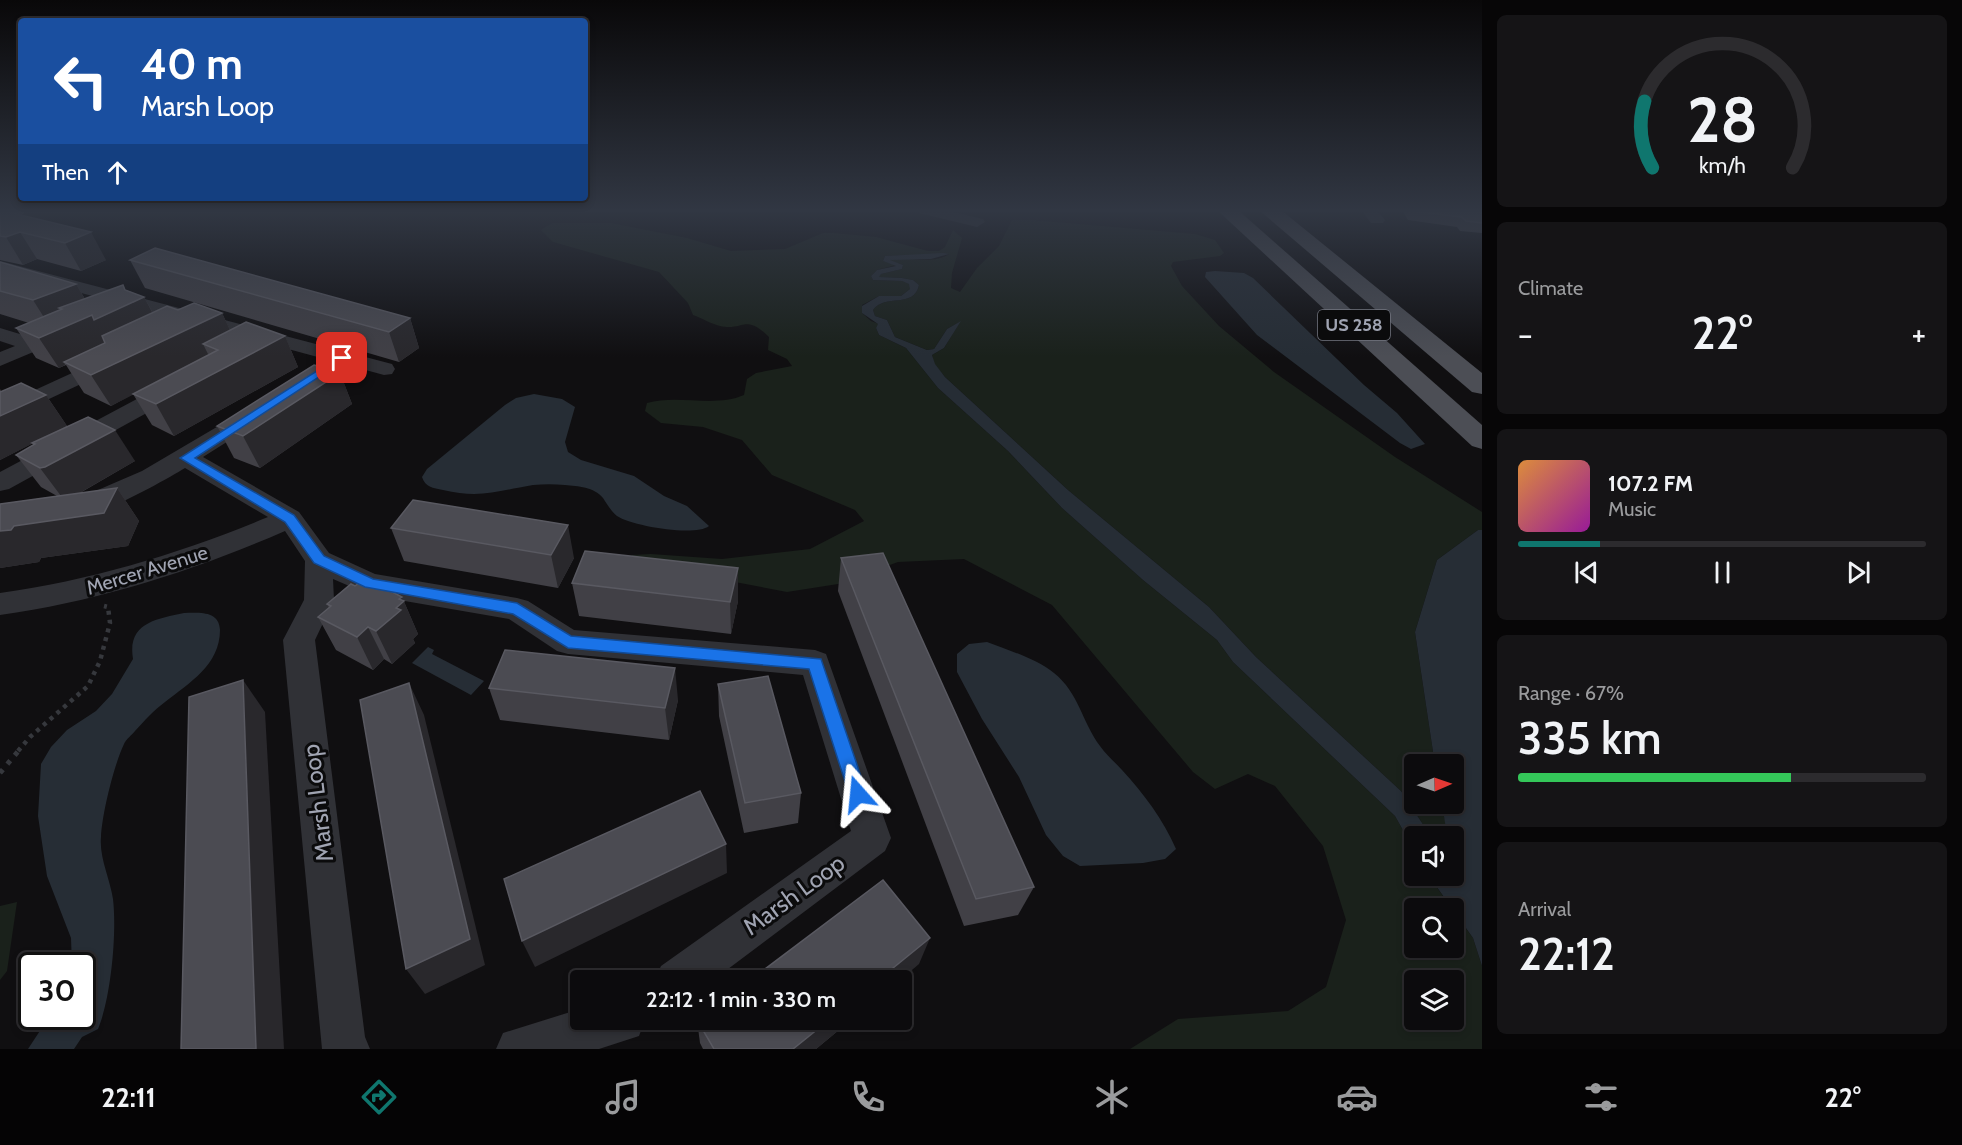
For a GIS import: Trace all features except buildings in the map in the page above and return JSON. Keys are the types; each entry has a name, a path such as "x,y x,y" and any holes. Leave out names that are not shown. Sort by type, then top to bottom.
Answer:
{"main road":[{"name":"US 258","path":"1281,259 1482,440"},
{"path":"1308,259 1323,272 1402,320"},
{"name":"US 258","path":"1328,259 1482,386"}],"street":[{"path":"0,266 384,369"},
{"path":"108,316 139,304"},
{"path":"165,334 196,319"},
{"path":"0,360 76,328"},
{"path":"0,334 34,345"},
{"path":"235,354 265,338"},
{"path":"0,415 124,354"},
{"path":"313,377 342,358"},
{"path":"0,483 194,377"},
{"path":"65,510 113,496 186,458 274,402"},
{"path":"186,458 290,518 319,560"},
{"name":"Mercer Avenue","path":"0,604 81,591 133,578 194,558 290,518"},
{"name":"Marsh Loop","path":"347,1049 343,1045 299,640 319,600 319,560 370,584 517,609 568,642 815,663 872,838 691,970"},
{"path":"519,1049 587,1030"}],"path":[{"path":"0,773 30,737 82,692 93,679 106,641 111,613 108,607 93,606"}],"shaded area":[{"path":"613,259 884,259 883,261 896,265 877,270 871,276 873,280 902,281 910,284 910,289 901,296 879,296 862,305 862,313 871,321 879,324 876,328 879,335 906,348 938,388 1008,451 1062,508 1143,580 1217,640 1233,662 1395,816 1404,832 1404,886 1436,886 1444,898 1404,898 1404,958 1464,958 1464,926 1473,938 1482,966 1482,1049 1130,1049 1178,1019 1288,1011 1326,987 1346,920 1323,846 1275,786 1248,774 1215,789 1193,772 1052,605 964,559 898,562 838,584 787,592 735,582 691,582 624,567 632,555 651,554 722,559 810,549 864,521 855,510 772,475 742,440 703,427 661,423 645,411 647,403 659,401 732,399 744,395 747,379 756,373 792,366 787,359 768,350 769,337 755,326 744,324 728,327 713,324 693,315 688,303 659,272"},
{"path":"884,259 931,259 890,260 903,265 902,269 881,274 879,277 913,280 919,285 911,297 878,305 873,310 875,316 887,320 895,337 927,350 934,349 947,329 961,321 944,348 932,355 935,364 945,377 1068,490 1209,607 1256,657 1401,791 1404,796 1404,814 1416,814 1424,826 1404,826 1404,832 1395,816 1233,662 1217,640 1143,580 1062,508 1008,451 938,388 906,348 879,335 876,328 878,324 862,313 862,306 879,296 901,296 910,289 909,284 902,281 873,280 871,276 877,270 896,266 883,261"},
{"path":"892,259 956,259 951,288 960,292 986,259 1197,259 1173,262 1171,266 1182,286 1219,326 1274,372 1395,457 1482,512 1482,530 1478,530 1437,560 1415,632 1433,754 1404,754 1404,796 1256,657 1209,607 1068,490 945,377 934,364 932,355 944,348 960,322 947,329 934,349 927,350 895,337 887,320 875,316 873,310 885,302 911,297 919,285 913,280 878,277 881,274 902,269 903,265 889,260"},
{"path":"1206,272 1244,273 1253,278 1364,385 1397,413 1425,444 1411,449 1400,443 1257,335 1205,277"},
{"path":"534,394 562,399 575,407 565,442 568,452 581,460 634,476 664,496 687,506 709,526 691,530 663,529 625,520 611,510 599,494 580,487 557,484 537,485 468,494 436,489 425,483 422,477 427,469 505,405 516,398"},
{"path":"1478,530 1482,530 1482,966 1473,938 1464,925 1464,898 1445,898 1436,886 1464,886 1464,826 1446,826 1444,814 1464,814 1464,754 1433,754 1415,632 1437,560"},
{"path":"184,613 212,616 219,624 219,642 209,663 201,672 157,708 126,740 116,764 106,803 101,837 102,852 113,899 112,965 103,1016 96,1030 96,952 72,952 71,938 47,876 38,816 41,764 51,747 67,730 96,711 112,694 133,659 134,637 139,630 163,618"},
{"path":"987,642 1039,663 1054,673 1069,689 1100,746 1138,788 1165,827 1176,849 1165,859 1143,863 1080,866 1063,856 1046,835 1019,777 982,719 957,672 957,654 969,644"},
{"path":"428,647 434,650 432,654 484,681 471,695 412,663"},
{"path":"1416,814 1444,814 1446,826 1424,826"},
{"path":"17,902 7,971 0,980 0,906"},
{"path":"40,1030 96,1030 82,1037 74,1049 28,1049"}],"route":[{"path":"342,358 186,458 290,518 319,560 370,584 517,609 568,642 815,663 858,794"}]}
